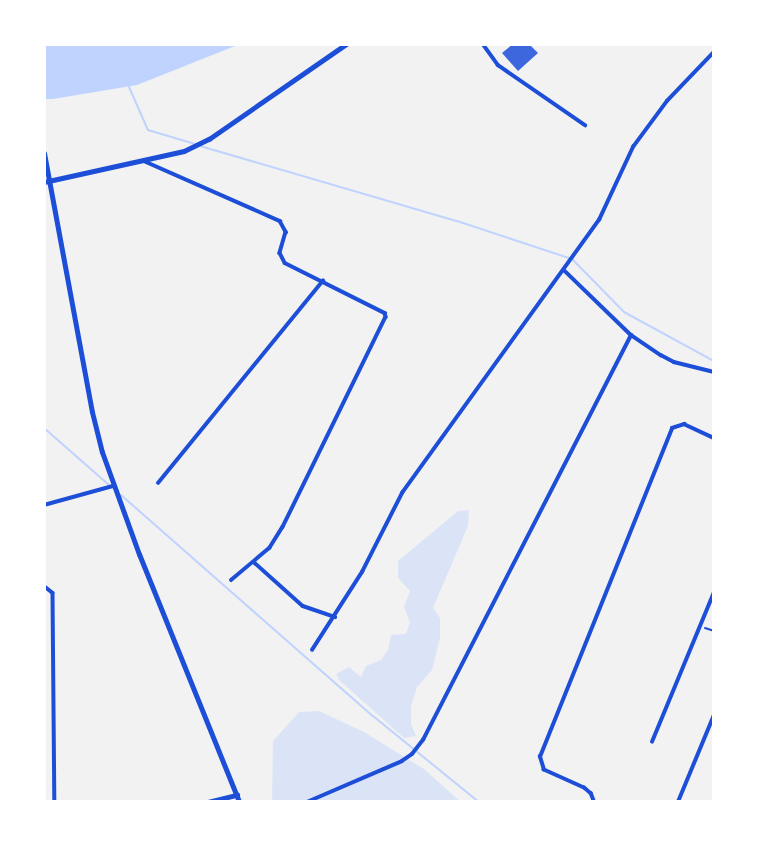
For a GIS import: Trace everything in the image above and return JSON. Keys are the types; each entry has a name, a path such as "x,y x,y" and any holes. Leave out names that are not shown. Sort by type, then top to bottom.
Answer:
{"main road":[{"path":"44,153 46,182 92,412 113,486 239,802"}],"street":[{"path":"46,182 184,151 209,139 346,44"},
{"path":"484,44 498,65 569,111 585,125"},
{"path":"312,650 335,617 402,493 565,271 599,220 633,147 667,101 714,52"},
{"path":"144,161 280,221 286,232 281,258 323,281 383,308 386,317 284,527 255,563 232,580"},
{"path":"565,271 631,335 674,362 714,372"},
{"path":"158,483 323,281"},
{"path":"306,802 402,761 412,754 423,740 631,335"},
{"path":"594,802 592,794 584,788 544,769 540,757 672,428 684,424 714,438"},
{"path":"44,505 113,486"},
{"path":"255,563 303,606 335,617"},
{"path":"44,586 51,589 55,802"},
{"path":"652,742 714,592"},
{"path":"678,802 714,715"},
{"path":"208,802 237,795"},
{"path":"491,802 501,802"}],"path":[{"path":"700,626 714,631"}],"shaded area":[{"path":"469,510 468,526 433,608 440,618 440,638 432,670 417,687 411,706 411,724 416,736 404,738 339,680 336,674 349,667 361,677 366,666 381,660 388,650 391,635 406,634 410,622 404,607 410,591 398,578 398,561 458,511"},
{"path":"319,711 364,732 424,769 461,802 272,802 273,741 299,712"}],"water":[{"path":"44,44 240,44 137,85 44,99"}],"building":[{"path":"513,44 529,44 538,53 518,71 502,53"}],"waterway":[{"path":"129,87 148,130 195,144"},
{"path":"200,146 457,221 572,259 624,312 714,361"},
{"path":"44,428 109,485"},
{"path":"121,495 373,716 479,802"}]}
